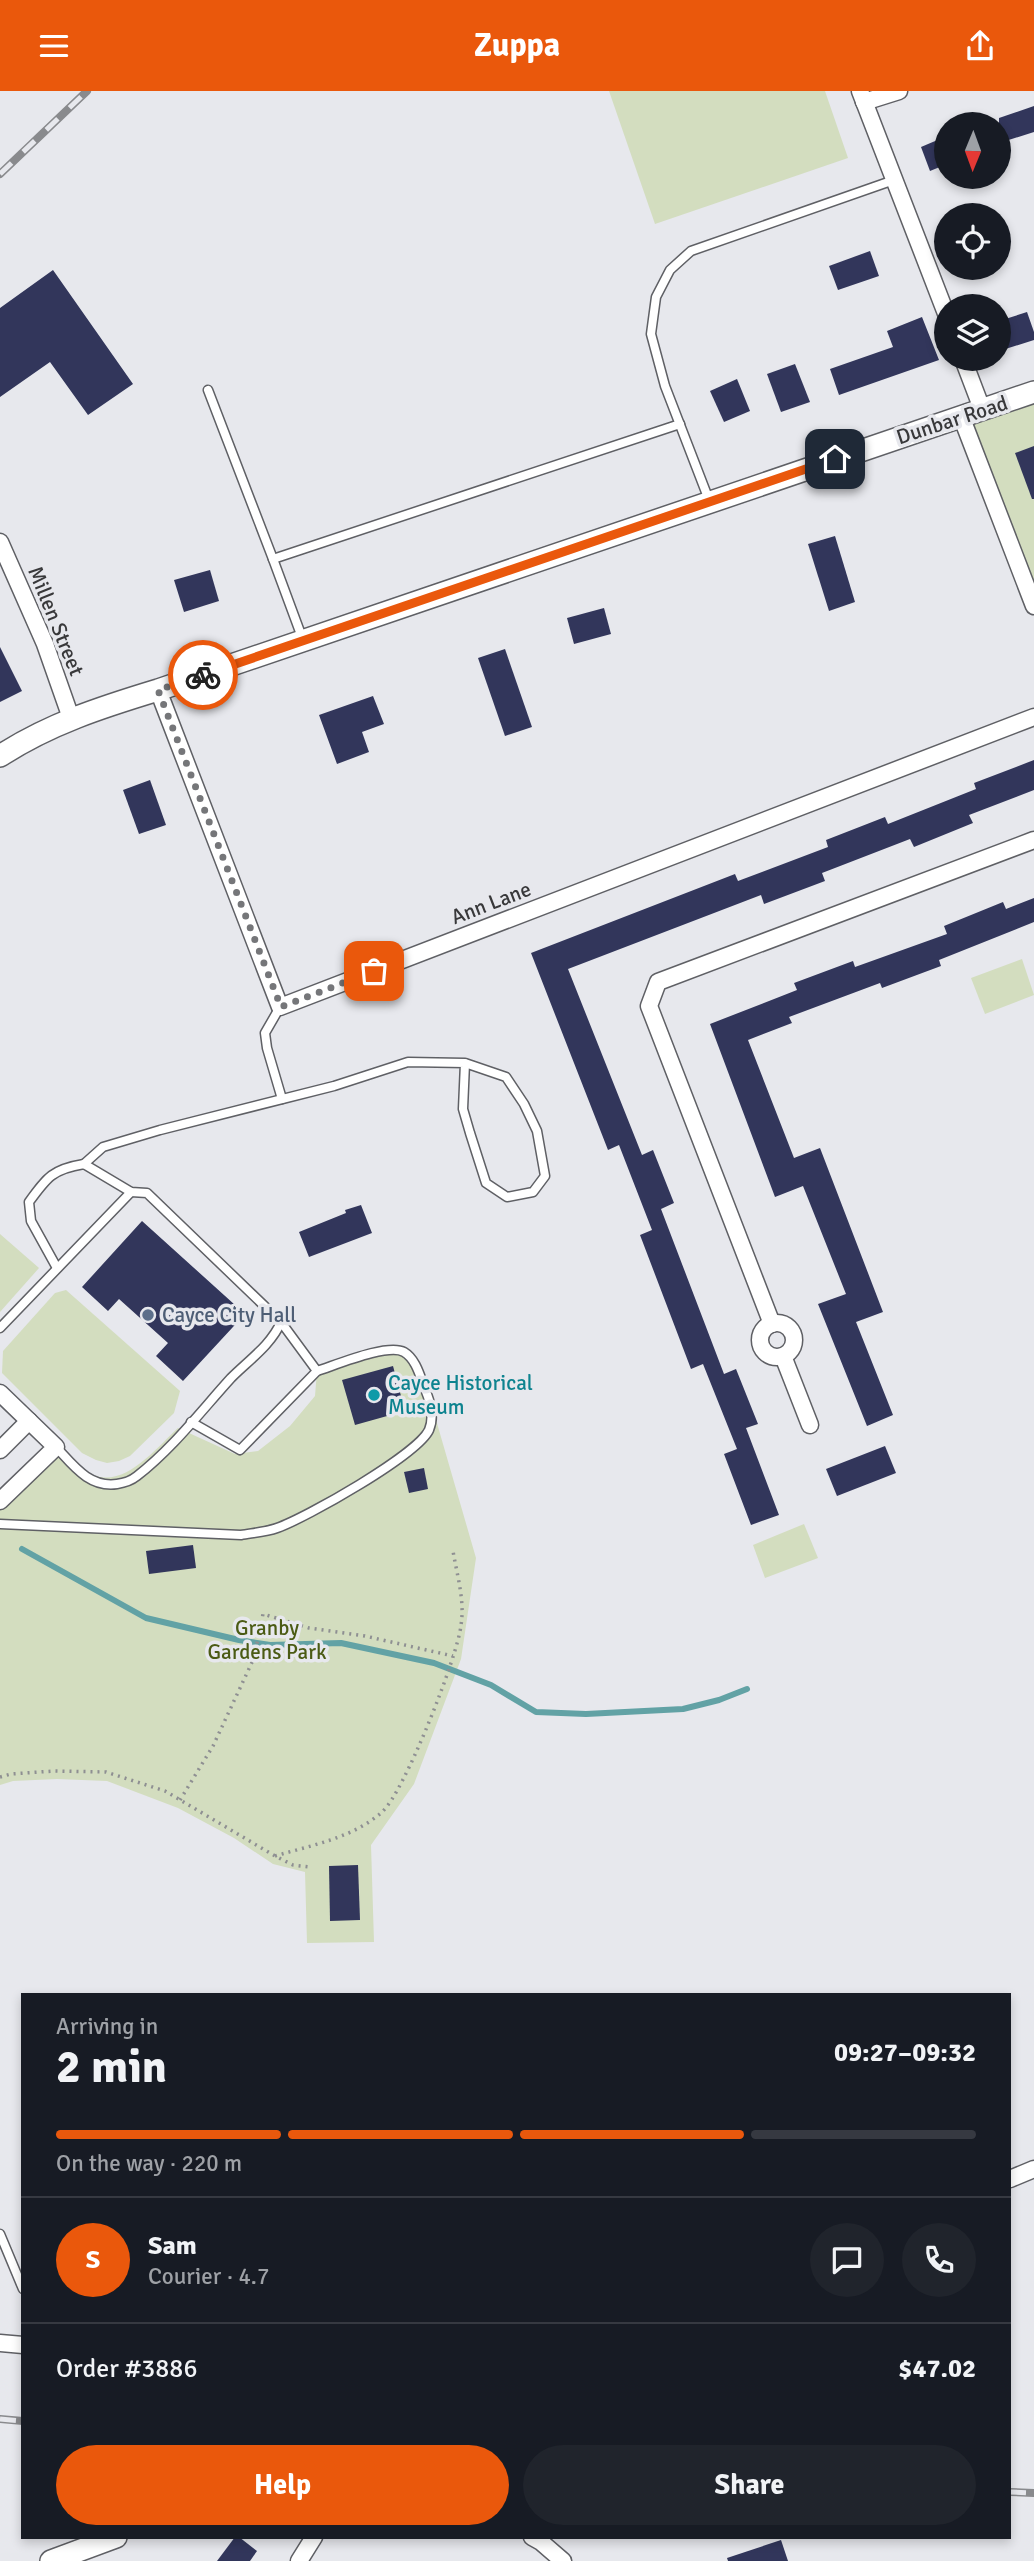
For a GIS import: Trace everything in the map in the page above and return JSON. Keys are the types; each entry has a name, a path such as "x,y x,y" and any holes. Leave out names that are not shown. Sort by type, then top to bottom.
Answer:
{"street":[{"path":"899,91 862,97 938,294"},
{"path":"968,371 982,409"},
{"name":"Dunbar Road","path":"0,756 27,738 71,717 158,690 1034,392"},
{"path":"961,416 1034,606"},
{"name":"Millen Street","path":"0,541 40,631 71,717"},
{"path":"158,690 281,1007"},
{"name":"Ann Lane","path":"281,1007 1034,717"},
{"path":"772,1324 649,1006 658,982 1034,840"},
{"path":"772,1324 784,1325 792,1332 791,1349 783,1356 766,1354 760,1345 762,1330 772,1324"},
{"path":"783,1356 810,1426"},
{"path":"0,1393 56,1447 0,1501"},
{"path":"0,1451 29,1421"},
{"path":"1011,2179 1034,2169"},
{"path":"0,2343 21,2345"},
{"path":"51,2561 111,2539"},
{"path":"299,2561 313,2539"},
{"path":"535,2539 563,2561"}],"lane":[{"path":"709,502 665,386 651,334 656,297 670,270 691,251 894,180"},
{"path":"208,390 303,641"},
{"path":"274,559 680,424"},
{"path":"281,1007 265,1033 282,1099"},
{"path":"57,1268 31,1221 29,1202 42,1184 62,1168 84,1164 103,1147 334,1086 408,1062 465,1063 506,1077 524,1104 537,1131 545,1176 533,1192 507,1197 486,1183 463,1109 465,1063"},
{"path":"84,1164 131,1192 147,1193 281,1322 317,1371"},
{"path":"0,1328 131,1192"},
{"path":"56,1447 87,1479 103,1484 117,1484 134,1478 162,1454 234,1375 275,1335 281,1322"},
{"path":"0,1524 240,1535 277,1528 329,1502 415,1446 429,1430 432,1406 415,1363 405,1353 392,1348 317,1371 240,1450 191,1422"},
{"path":"0,2234 21,2284"}],"path":[{"path":"275,1856 355,1832 384,1810 405,1778 453,1656 461,1626 461,1598 453,1551"},
{"path":"180,1800 213,1746 254,1658 263,1614 309,1628 365,1636 453,1656"},
{"path":"0,1777 54,1771 106,1772 164,1791 275,1856 293,1865 310,1867"}],"green space":[{"path":"609,91 825,91 848,158 655,224"},
{"path":"1034,392 1034,606 961,416"},
{"path":"1022,959 1034,995 985,1014 971,978"},
{"path":"0,1234 39,1268 0,1312"},
{"path":"66,1290 180,1391 174,1413 130,1456 119,1461 107,1463 82,1453 2,1373 3,1351 55,1293"},
{"name":"Granby Gardens Park","path":"392,1348 405,1353 432,1406 476,1558 461,1659 414,1784 371,1845 374,1942 307,1943 305,1872 273,1864 234,1838 178,1808 107,1781 57,1779 13,1781 0,1785 0,1501 56,1447 86,1471 103,1477 127,1472 139,1465 178,1428 235,1454 258,1451 290,1426 315,1396 317,1371"},
{"path":"804,1524 818,1558 765,1578 753,1545"}],"building":[{"path":"1034,106 1034,132 1012,139 1012,114"},
{"path":"934,142 934,169 930,171 921,147"},
{"path":"870,251 879,276 838,290 829,266"},
{"path":"53,270 133,384 88,415 50,362 0,397 0,308"},
{"path":"1027,312 1034,340 1011,347 1011,317"},
{"path":"922,317 934,347 934,362 839,395 830,369 893,347 887,331"},
{"path":"795,364 810,402 781,412 767,374"},
{"path":"737,379 750,411 724,422 710,391"},
{"path":"1034,446 1034,499 1032,499 1015,453"},
{"path":"835,536 855,602 829,611 808,544"},
{"path":"210,570 219,601 184,612 174,580"},
{"path":"604,608 611,634 574,644 567,618"},
{"path":"0,647 22,691 0,702"},
{"path":"505,649 532,727 505,736 478,658"},
{"path":"373,696 384,724 362,732 369,752 337,764 319,715"},
{"path":"1034,760 1034,790 969,815 973,823 914,847 910,839 822,873 825,881 764,904 761,895 568,969 642,1155 653,1150 674,1203 661,1209 724,1374 736,1369 758,1424 746,1428 779,1515 751,1525 724,1454 737,1449 703,1364 691,1369 640,1235 652,1230 619,1145 608,1150 531,953 735,874 738,881 828,847 826,840 885,817 888,824 976,789 974,783"},
{"path":"150,780 166,825 139,834 123,790"},
{"path":"1034,898 1034,922 939,960 941,966 882,988 880,983 789,1017 792,1023 748,1040 794,1158 820,1148 883,1312 856,1322 893,1415 867,1426 818,1304 846,1294 803,1186 775,1197 710,1024 797,990 794,983 853,961 855,967 947,934 944,926 1003,902 1006,909"},
{"path":"361,1205 372,1233 309,1257 299,1232"},
{"path":"142,1221 245,1314 183,1381 156,1356 168,1343 119,1299 108,1311 82,1287"},
{"name":"Cayce Historical Museum","path":"393,1366 405,1411 355,1425 342,1380"},
{"path":"885,1446 896,1473 837,1496 826,1469"},
{"path":"424,1468 428,1489 409,1493 404,1472"},
{"path":"193,1545 196,1568 149,1574 146,1551"},
{"path":"358,1865 360,1920 330,1921 329,1866"},
{"path":"234,2539 242,2539 257,2551 250,2561 217,2561"},
{"path":"781,2540 788,2561 728,2561 727,2558"}],"waterway":[{"path":"22,1549 146,1618 270,1645 341,1643 434,1663 491,1685 536,1712 586,1714 683,1709 719,1700 747,1689"}],"railway":[{"path":"0,174 87,91"},
{"path":"0,2419 21,2421"},
{"path":"1011,2492 1034,2493"}],"way so far":[{"path":"203,675 158,690 281,1007 374,971"}],"place":[{"name":"Cayce City Hall","path":"148,1315"},
{"name":"Cayce Historical Museum","path":"374,1395"}],"route":[{"path":"203,675 835,459"}]}
